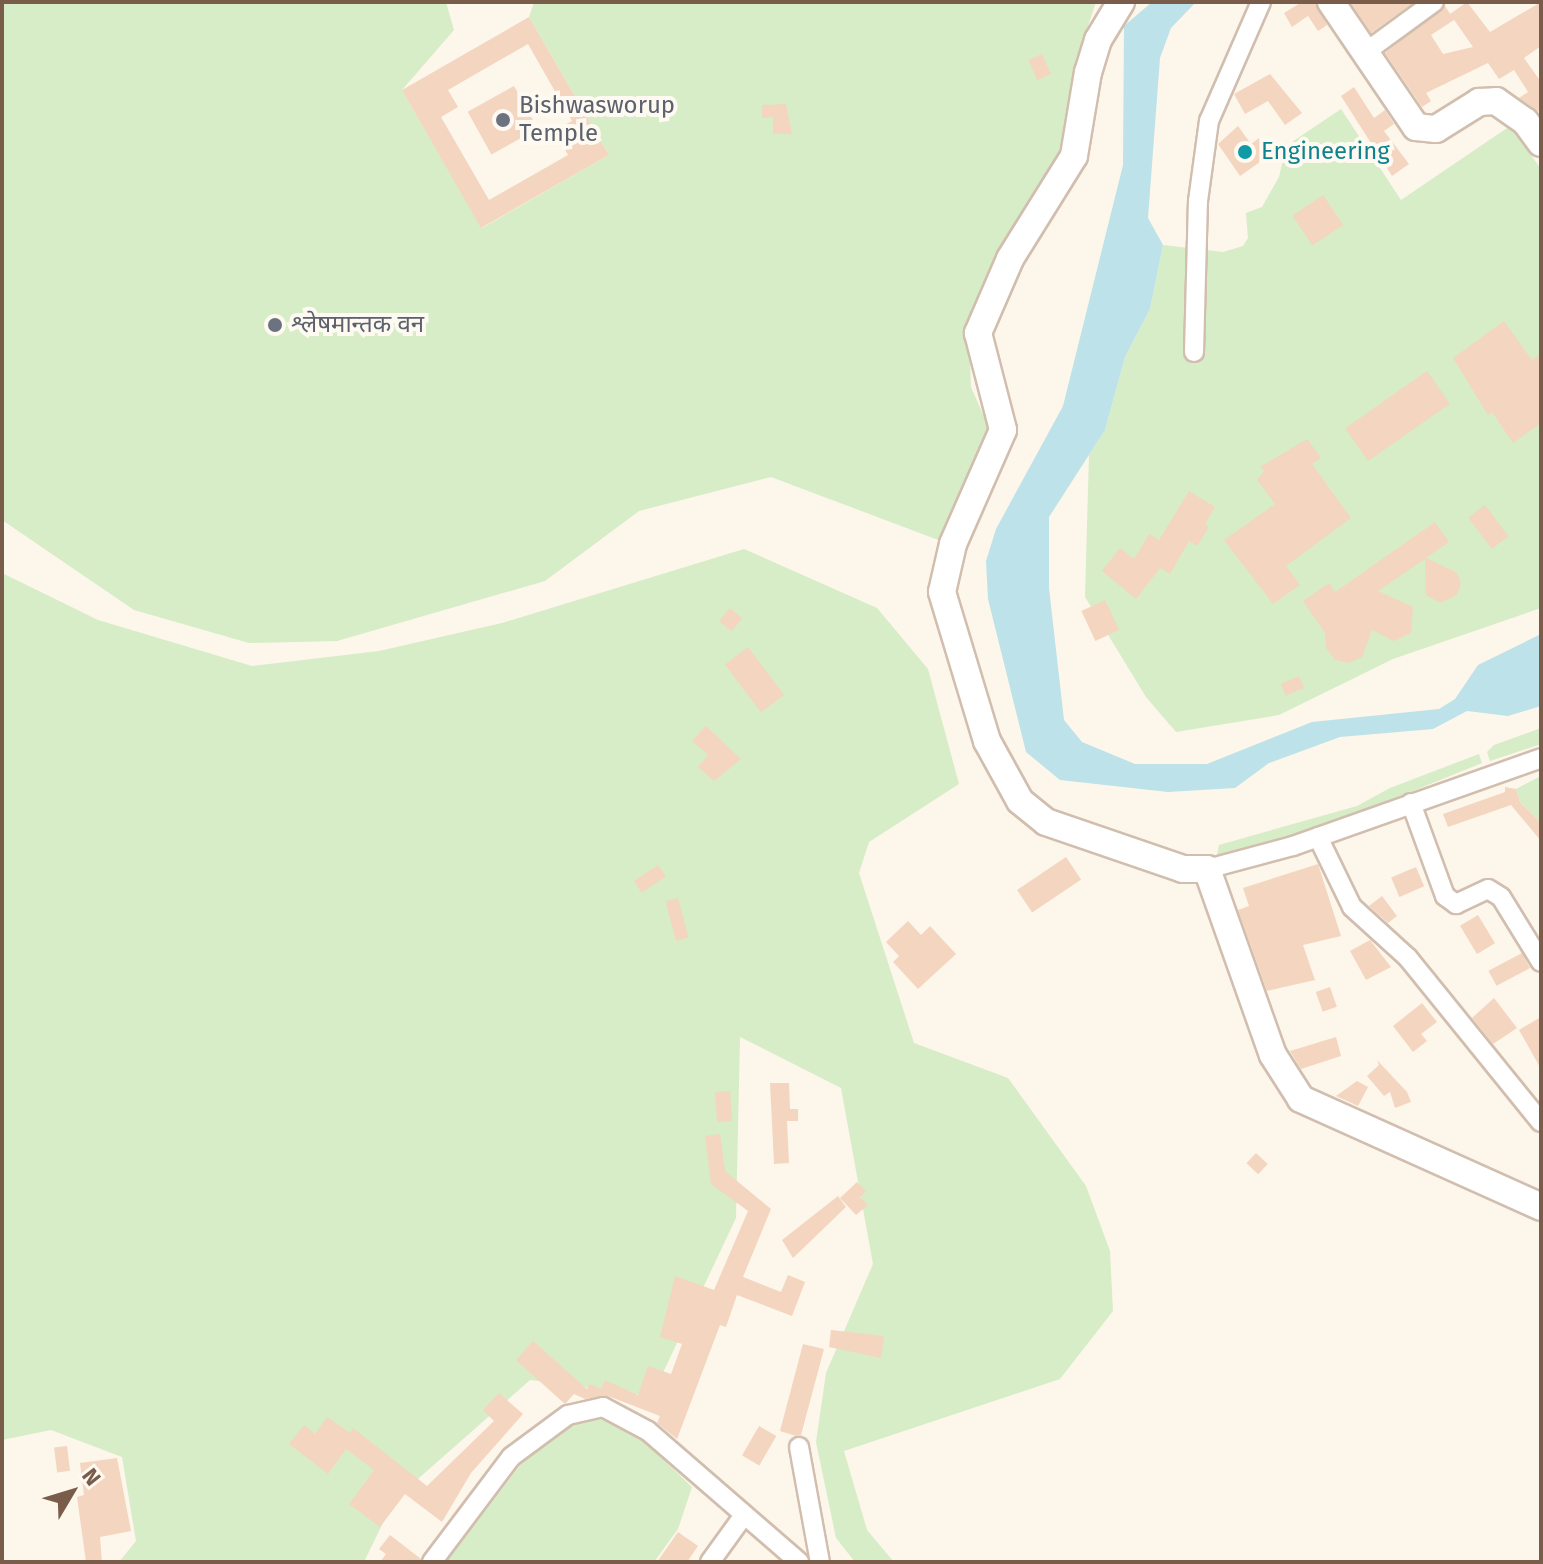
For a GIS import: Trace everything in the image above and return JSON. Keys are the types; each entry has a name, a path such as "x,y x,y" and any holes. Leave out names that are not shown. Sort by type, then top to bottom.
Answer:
{"street":[{"path":"1121,2 1098,40 1088,72 1074,156 1010,259 978,333 1003,430 953,544 942,592 987,741 1020,801 1046,822 1079,836 1183,869 1207,869 1318,837 1541,758"},
{"path":"1194,352 1198,201 1209,121 1261,2"},
{"path":"1331,2 1363,54 1416,127 1436,129 1479,102 1496,101 1517,113 1541,143"},
{"path":"1363,54 1434,2"},
{"path":"1411,803 1445,896 1456,904 1488,889 1501,897 1541,962"},
{"path":"1318,837 1352,907 1408,958 1541,1122"},
{"path":"1207,869 1273,1055 1301,1099 1541,1207"},
{"path":"432,1562 511,1457 568,1415 603,1407 648,1431 799,1562"},
{"path":"799,1447 820,1562"},
{"path":"710,1562 744,1515"}],"green space":[{"path":"2,2 446,2 454,30 402,90 482,228 609,155 529,17 534,2 1096,2 1082,44 1065,152 969,332 971,387 992,435 941,541 771,477 639,511 545,581 337,641 249,643 134,610 2,520"},
{"path":"1341,109 1401,200 1510,126 1541,169 1541,608 1393,659 1279,715 1176,732 1146,697 1085,597 1089,455 1105,430 1125,357 1150,309 1163,245 1223,252 1243,246 1248,238 1246,213 1262,207 1279,177 1286,146"},
{"path":"744,549 877,608 928,669 959,784 869,842 859,873 914,1043 1008,1078 1086,1186 1110,1251 1113,1311 1060,1379 844,1451 867,1530 894,1562 855,1562 836,1538 816,1442 826,1373 873,1264 841,1088 740,1037 736,1218 652,1396 530,1380 394,1500 364,1562 119,1562 136,1541 122,1457 51,1430 2,1440 2,573 98,620 252,666 379,651 502,623"},
{"path":"1541,728 1541,744 1490,761 1487,752 1494,745"},
{"path":"1479,754 1482,763 1332,824 1217,855 1219,845 1357,806 1390,788"},
{"path":"1541,776 1541,823 1520,802 1516,789"},
{"path":"604,1417 644,1441 692,1487 678,1529 654,1562 446,1562 528,1455 580,1418"}],"water":[{"path":"1152,2 1196,2 1171,28 1160,58 1148,218 1163,245 1150,309 1125,357 1105,430 1049,517 1049,588 1064,720 1082,742 1135,764 1207,764 1312,722 1439,709 1455,699 1478,665 1541,634 1541,706 1508,716 1467,711 1433,729 1340,737 1269,763 1235,788 1168,792 1060,780 1026,752 988,599 986,561 996,529 1063,406 1123,165 1124,26"}],"building":[{"path":"1302,2 1315,2 1327,25 1318,31 1308,16 1292,27 1284,13"},
{"path":"1350,2 1414,2 1371,33"},
{"path":"1467,2 1490,32 1541,2 1541,46 1524,58 1541,82 1541,113 1519,98 1528,92 1514,70 1499,79 1488,63 1426,93 1431,101 1422,107 1385,53 1445,6 1450,14","holes":["1452,17 1473,47 1443,54 1431,35 1454,20"]},
{"path":"529,17 609,155 481,228 402,90","holes":["528,44 572,121 554,130 568,155 489,200 441,117 458,107 448,90"]},
{"path":"1042,54 1051,74 1037,80 1028,60"},
{"path":"1270,74 1302,113 1285,125 1268,101 1245,114 1234,94"},
{"name":"Bishwasworup Temple","path":"514,86 538,129 491,155 468,112"},
{"path":"1354,87 1374,118 1385,110 1394,124 1384,131 1409,164 1392,176 1341,96"},
{"path":"786,104 792,134 773,134 773,117 762,118 762,105"},
{"name":"Engineering","path":"1238,126 1251,144 1259,138 1270,155 1240,176 1218,144"},
{"path":"1323,195 1343,225 1312,246 1292,216"},
{"path":"1504,321 1532,360 1541,354 1541,423 1513,443 1492,412 1488,415 1453,358"},
{"path":"1427,371 1450,404 1368,461 1345,428"},
{"path":"1307,439 1321,458 1312,464 1351,518 1286,566 1300,585 1273,604 1224,540 1275,504 1257,480 1264,471 1260,467"},
{"path":"1189,491 1215,507 1205,524 1209,527 1197,546 1189,541 1170,574 1160,568 1136,599 1102,571 1120,548 1134,559 1149,534 1159,540"},
{"path":"1485,505 1508,536 1492,549 1468,518"},
{"path":"1435,522 1449,542 1426,558 1456,572 1461,583 1457,595 1440,603 1426,595 1425,559 1378,591 1413,607 1411,633 1394,641 1372,630 1362,657 1349,663 1335,660 1326,648 1325,633 1303,601 1329,583 1335,592"},
{"path":"1105,600 1119,630 1095,641 1081,611"},
{"path":"730,608 742,618 731,631 719,621"},
{"path":"748,647 784,695 761,712 725,664"},
{"path":"1299,676 1304,688 1286,696 1281,684"},
{"path":"706,726 741,759 714,781 698,767 708,755 692,741"},
{"path":"1505,787 1516,789 1520,802 1541,823 1541,841 1511,805 1448,827 1443,814 1505,792"},
{"path":"1066,857 1081,879 1032,912 1017,890"},
{"path":"1318,864 1341,936 1303,945 1315,980 1267,991 1238,910 1249,906 1243,888"},
{"path":"658,865 666,877 642,893 634,881"},
{"path":"1416,867 1424,886 1399,897 1391,878"},
{"path":"1382,896 1397,916 1388,923 1369,906"},
{"path":"678,898 689,938 676,941 665,901"},
{"path":"1478,915 1495,943 1477,954 1460,926"},
{"path":"908,921 921,935 930,926 956,954 918,989 893,962 899,956 886,942"},
{"path":"1370,940 1391,967 1366,980 1350,951"},
{"path":"1522,953 1530,968 1496,986 1488,971"},
{"path":"1330,987 1337,1007 1323,1012 1316,992"},
{"path":"1494,998 1517,1028 1493,1044 1472,1018"},
{"path":"1422,1003 1437,1022 1421,1034 1427,1041 1413,1052 1393,1026"},
{"path":"1541,1017 1541,1069 1519,1030"},
{"path":"1336,1037 1341,1056 1301,1069 1290,1051"},
{"path":"1377,1060 1407,1092 1411,1102 1395,1108 1390,1092 1384,1096 1367,1076 1379,1065"},
{"path":"1357,1081 1368,1087 1358,1106 1336,1096"},
{"path":"770,1083 789,1083 790,1109 798,1109 798,1121 787,1121 789,1163 774,1164"},
{"path":"730,1091 732,1121 717,1122 715,1092"},
{"path":"720,1134 725,1171 771,1209 743,1277 781,1292 788,1275 805,1282 792,1316 737,1295 726,1327 720,1325 677,1439 657,1423 660,1416 608,1396 585,1399 574,1394 565,1404 516,1360 533,1341 587,1389 590,1384 601,1389 605,1380 638,1395 648,1366 671,1374 682,1344 660,1337 675,1276 714,1290 748,1211 711,1184 705,1136"},
{"path":"1256,1153 1268,1164 1258,1174 1246,1163"},
{"path":"857,1182 866,1191 860,1197 868,1205 856,1215 840,1198"},
{"path":"838,1196 846,1207 793,1258 782,1240"},
{"path":"831,1330 884,1336 881,1358 829,1347"},
{"path":"803,1344 824,1349 801,1435 796,1436 780,1431"},
{"path":"499,1393 523,1414 471,1473 442,1522 405,1494 380,1527 349,1504 374,1470 346,1449 328,1474 289,1444 304,1425 315,1434 327,1417 350,1433 353,1428 427,1486 494,1421 483,1410"},
{"path":"759,1426 776,1436 759,1465 742,1455"},
{"path":"67,1446 70,1471 57,1472 54,1448"},
{"path":"117,1458 131,1531 100,1537 102,1562 86,1562 77,1497 84,1495 80,1463"},
{"path":"678,1532 698,1546 687,1562 657,1562"},
{"path":"390,1535 421,1559 420,1562 380,1562 386,1554 379,1549"}],"place":[{"name":"Bishwasworup Temple","path":"503,120"},
{"name":"Engineering","path":"1245,152"},
{"name":"श्लेषमान्तक वन","path":"275,325"}]}
